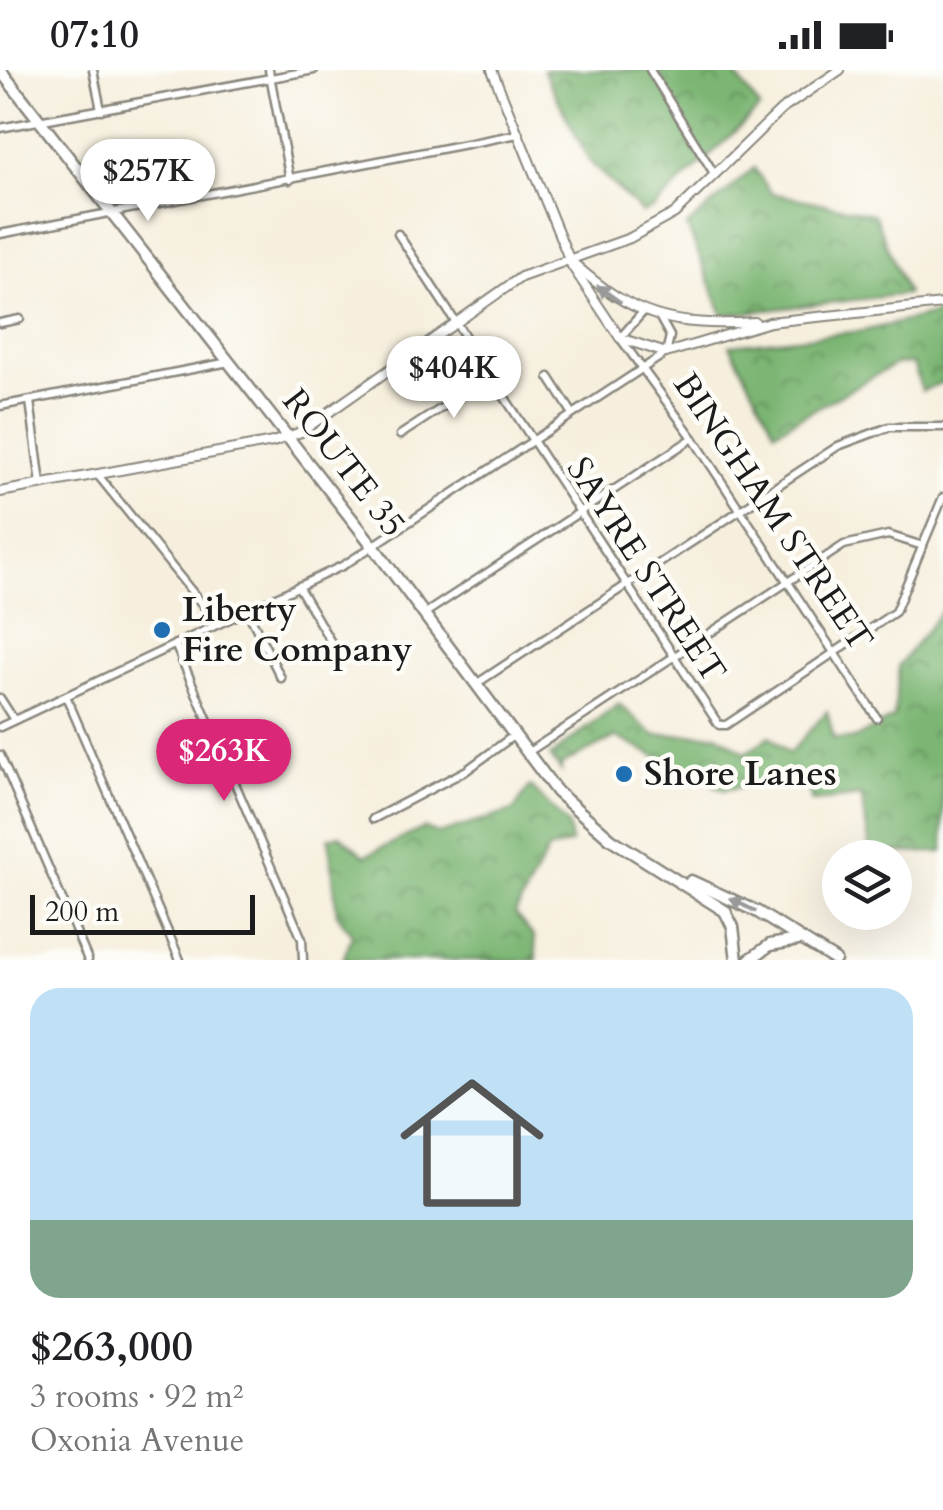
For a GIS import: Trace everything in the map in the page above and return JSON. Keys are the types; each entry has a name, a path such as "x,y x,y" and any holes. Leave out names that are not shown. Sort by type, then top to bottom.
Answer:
{"main road":[{"name":"ROUTE 35","path":"0,70 289,437 557,792 595,827 662,868"},
{"path":"662,868 746,906 834,960"},
{"path":"662,868 724,911 734,926 737,960"},
{"path":"749,960 770,946 798,940"}],"street":[{"path":"93,70 101,110"},
{"path":"0,128 270,74 314,70"},
{"name":"BINGHAM STREET","path":"492,70 569,259 620,338 693,438 877,718"},
{"path":"650,70 715,174"},
{"path":"0,492 289,437 521,277 656,225 797,96 840,70"},
{"path":"270,74 290,180"},
{"path":"0,234 518,134"},
{"name":"SAYRE STREET","path":"398,234 716,723 726,725 835,654"},
{"path":"569,259 608,294 642,312 700,324 770,322 943,304"},
{"path":"620,338 642,312"},
{"path":"660,318 670,336 666,353"},
{"path":"0,323 20,319"},
{"path":"0,727 298,586 373,546 642,365 666,353 770,322"},
{"name":"BINGHAM STREET","path":"620,338 666,353"},
{"path":"0,406 229,362"},
{"path":"549,377 573,414"},
{"path":"400,436 489,378"},
{"path":"30,401 41,484"},
{"path":"475,684 852,438 899,425 943,427"},
{"path":"424,614 693,438"},
{"path":"97,474 218,624"},
{"path":"835,654 895,612 943,497"},
{"path":"526,754 788,582 864,538 896,536 923,546"},
{"path":"298,586 332,644"},
{"path":"247,610 281,678"},
{"path":"175,644 302,939 303,960"},
{"path":"66,696 180,960"},
{"path":"0,698 14,720"},
{"path":"373,818 467,770 513,736"},
{"path":"0,755 88,960"}],"green space":[{"path":"543,70 732,70 760,108 654,208 642,213 589,161"},
{"path":"754,168 771,193 874,214 907,294 723,315 687,226"},
{"path":"943,312 943,382 922,391 913,364 896,364 775,431 730,345 863,331"},
{"path":"943,609 943,852 912,852 912,840 869,840 861,796 812,802 804,775 724,790 616,737 561,765 561,771 550,756 619,704 654,735 717,734 746,753 770,736 789,754 827,711 834,739 854,739 894,717 899,665"},
{"path":"530,786 568,825 571,843 548,850 515,914 534,937 537,960 343,960 352,935 337,914 329,838 340,835 365,856 424,828 438,834 513,811"}],"place":[{"name":"Liberty Fire Company","path":"162,630"},
{"name":"Shore Lanes","path":"624,774"}]}
